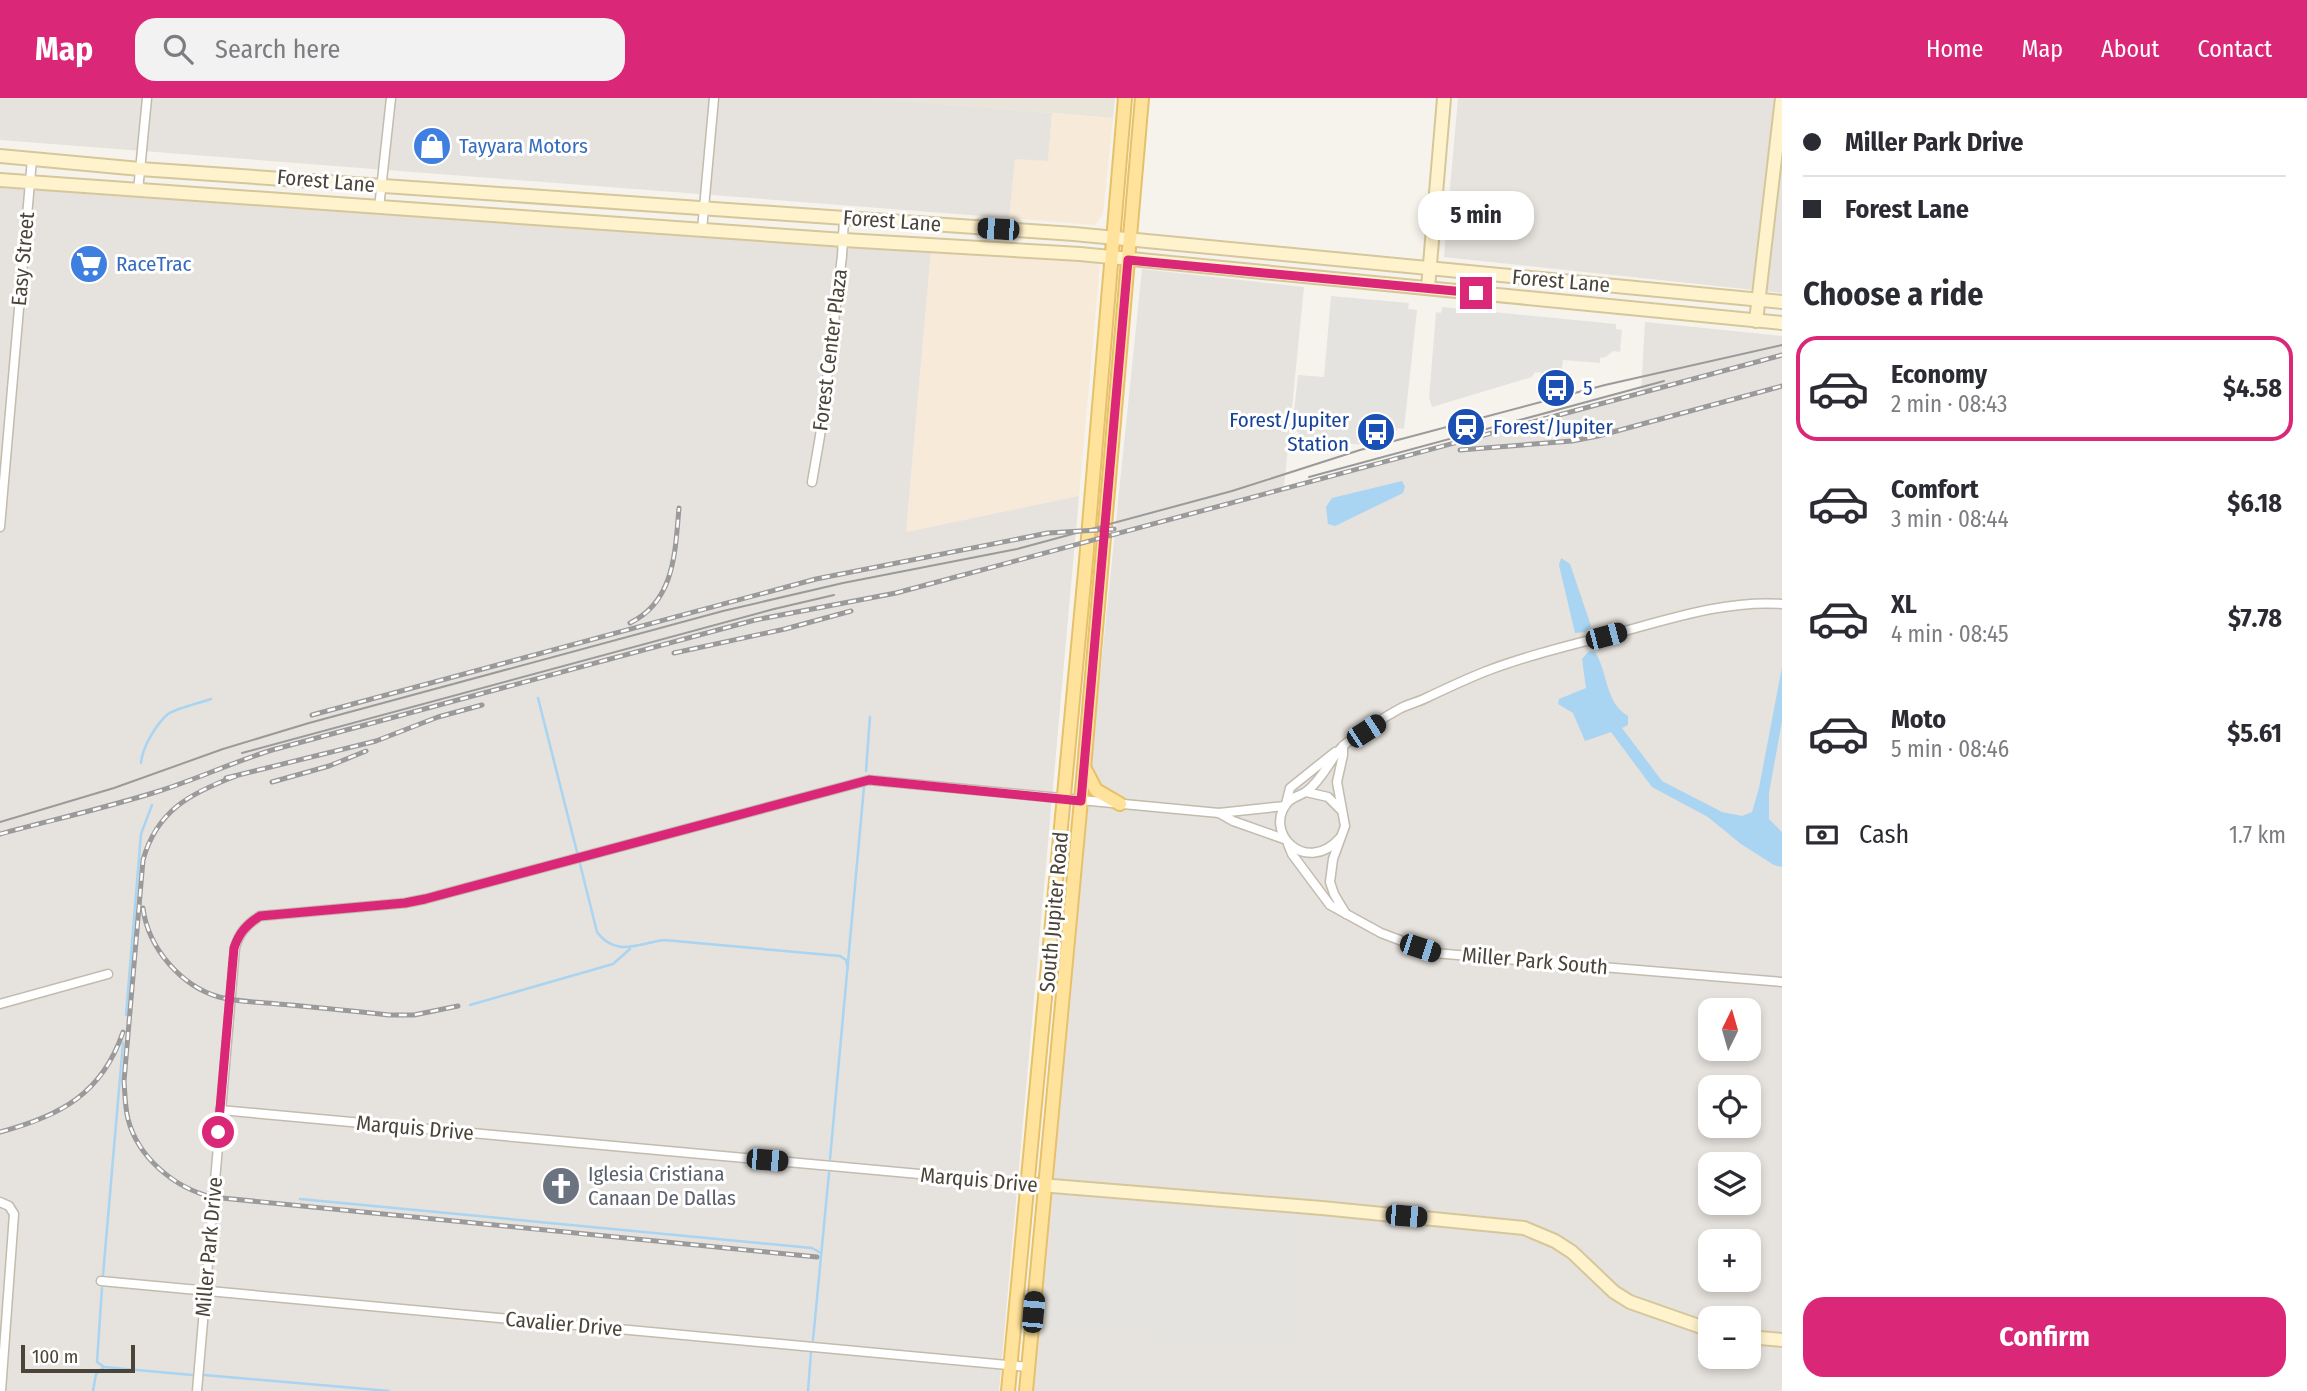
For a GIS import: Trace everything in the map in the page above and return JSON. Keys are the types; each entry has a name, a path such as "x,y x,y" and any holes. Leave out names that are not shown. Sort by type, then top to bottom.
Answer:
{"main road":[{"name":"South Jupiter Road","path":"1008,1391 1047,991 1125,98"},
{"name":"South Jupiter Road","path":"1026,1391 1142,98"},
{"path":"1428,288 1444,98"},
{"path":"1756,321 1782,98"},
{"name":"Forest Lane","path":"0,156 140,169 1130,239 1782,302"},
{"path":"209,173 209,196"},
{"name":"Forest Lane","path":"0,180 1111,257 1782,323"},
{"path":"552,220 553,198"},
{"path":"1537,299 1538,279"},
{"path":"1634,309 1636,288"},
{"path":"1098,419 1115,420"},
{"path":"1078,645 1094,646"},
{"path":"1084,768 1096,790 1120,804"},
{"path":"1047,991 1063,992"},
{"name":"Marquis Drive","path":"1028,1184 1524,1228 1555,1241 1572,1252 1614,1292 1630,1302 1698,1327"},
{"path":"1761,1338 1782,1340"}],"street":[{"path":"138,191 147,98"},
{"path":"379,208 391,98"},
{"path":"702,230 714,98"},
{"name":"Easy Street","path":"0,527 32,159"},
{"name":"Forest Center Plaza","path":"812,482 844,240 844,218"},
{"path":"1286,841 1281,819 1290,788 1343,746 1402,708 1486,671 1557,649 1724,607 1782,604"},
{"path":"1219,813 1285,806 1297,795 1306,792 1324,773 1343,746"},
{"path":"1343,746 1338,782 1345,826 1333,859 1330,882 1346,915"},
{"name":"Miller Park Drive","path":"197,1391 234,948 238,935 248,923 260,916 425,899 869,780 1219,813"},
{"path":"1306,792 1328,797 1342,813"},
{"path":"1219,813 1286,841 1299,851 1316,853 1332,847 1340,838"},
{"name":"Miller Park South","path":"1286,841 1292,854 1330,905 1381,933 1434,953 1782,982"},
{"path":"0,1004 108,974"},
{"name":"Marquis Drive","path":"220,1110 1028,1184"},
{"path":"0,1202 9,1206 14,1214 1,1391"},
{"name":"Cavalier Drive","path":"101,1282 1028,1367"}],"shaded area":[{"path":"0,98 871,98 1052,113 1048,161 1015,159 1009,218 0,140"},
{"path":"867,98 1115,98 1113,118"},
{"path":"1458,98 1782,98 1782,293 1444,257"},
{"path":"1052,113 1113,118 1103,214 1095,225 1009,218 1015,158 1048,161"},
{"path":"0,179 931,250 906,532 1079,496 999,1391 0,1391"},
{"path":"931,250 1100,263 1079,496 906,532"},
{"path":"1142,269 1304,287 1284,487 1641,392 1645,322 1782,336 1782,1391 1031,1391"},
{"path":"1331,296 1409,303 1408,309 1417,310 1404,429 1398,428 1393,437 1371,439 1370,446 1298,437 1299,432 1292,431 1298,375 1324,377"},
{"path":"1442,307 1616,324 1616,329 1622,330 1620,352 1613,351 1600,358 1600,363 1563,360 1561,375 1535,372 1532,377 1432,407 1429,398 1436,312 1441,313"},
{"path":"1060,1197 1304,1219 1292,1352 1048,1330"}],"water":[{"path":"1402,481 1405,487 1403,493 1335,526 1328,524 1326,507 1332,498"},
{"path":"1561,558 1570,564 1591,626 1585,632 1575,633 1559,565"},
{"path":"1589,651 1595,652 1615,703 1628,716 1628,725 1622,728 1662,781 1722,812 1742,816 1752,812 1759,788 1782,667 1782,721 1769,793 1769,819 1782,832 1782,867 1774,865 1741,844 1708,817 1652,787 1611,732 1585,741 1573,713 1558,704 1559,699 1586,688 1582,659"}],"waterway":[{"path":"538,698 577,852"},
{"path":"141,763 150,737 168,714 211,699"},
{"path":"866,771 870,717"},
{"path":"830,1159 864,787"},
{"path":"126,1015 141,834 152,805"},
{"path":"580,864 597,932 612,945 628,947 664,940 840,956 846,960 848,968"},
{"path":"470,1005 613,964 630,949"},
{"path":"103,1275 123,1043"},
{"path":"813,1340 829,1173"},
{"path":"300,1199 812,1248 821,1253"},
{"path":"102,1288 97,1362 104,1367 192,1375"},
{"path":"808,1391 811,1352"},
{"path":"93,1391 96,1374 104,1367"},
{"path":"204,1375 389,1391"}],"tram line":[{"path":"0,822 114,788 223,749 309,723 723,611 843,583 1017,549 1232,491 1360,450 1605,385 1782,345"},
{"path":"1309,477 1664,381"},
{"path":"242,753 834,595"}],"railway":[{"path":"0,834 156,792 272,750 755,620 896,593 1782,355"},
{"path":"1460,450 1572,441 1598,436 1782,386"},
{"path":"630,623 645,614 664,589 674,558 679,508"},
{"path":"312,715 816,579 1048,533 1114,529"},
{"path":"674,653 785,629 851,611"},
{"path":"226,778 376,741 438,717 482,705"},
{"path":"272,782 329,766 366,751"},
{"path":"236,776 204,789 178,806 157,828 143,860 124,1081 127,1114 133,1133 149,1158 172,1179 212,1197 817,1257"},
{"path":"143,908 152,937 169,963 192,984 219,997 389,1015 414,1015 458,1006"},
{"path":"0,1132 60,1110 91,1087 103,1072 123,1032"}],"place":[{"name":"Tayyara Motors","path":"432,146"},
{"name":"RaceTrac","path":"89,264"},
{"name":"5","path":"1556,388"},
{"name":"Forest/Jupiter","path":"1466,427"},
{"name":"Forest/Jupiter Station","path":"1376,432"},
{"name":"Iglesia Cristiana Canaan De Dallas","path":"561,1186"}],"route":[{"path":"218,1132 234,948 238,935 248,923 260,916 425,899 869,780 1081,801 1128,260 1476,293"}]}
